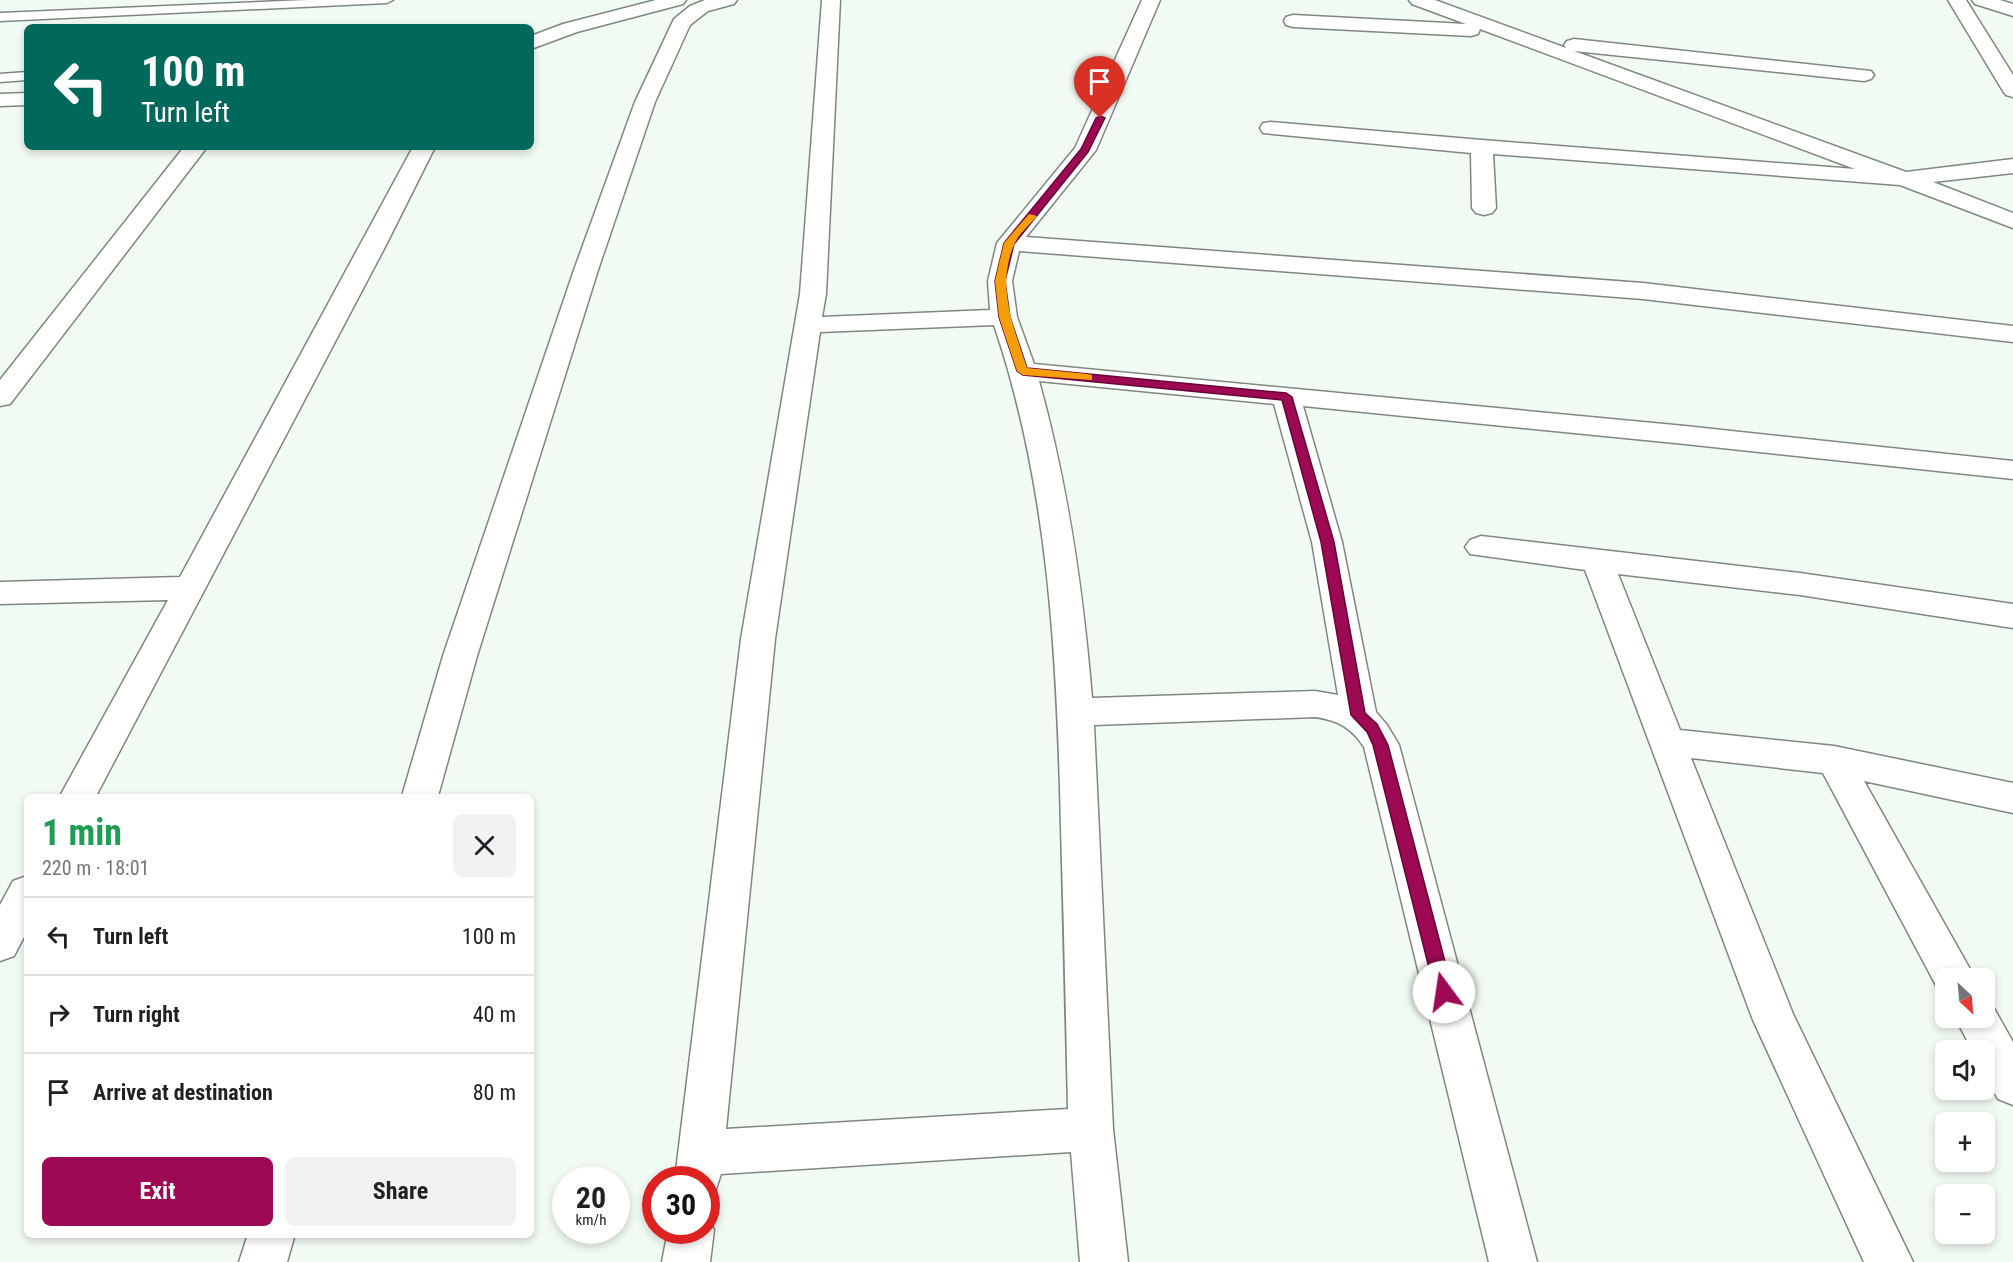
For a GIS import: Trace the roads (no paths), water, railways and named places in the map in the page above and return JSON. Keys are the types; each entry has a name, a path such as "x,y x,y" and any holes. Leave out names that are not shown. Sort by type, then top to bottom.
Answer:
{"street":[{"path":"534,42 570,28 677,0"},
{"path":"421,794 464,644 586,270 645,102 681,23 699,8 728,0"},
{"path":"831,0 813,294 758,639 700,1166 1091,1129"},
{"path":"1104,1262 1091,1129 1076,712 1070,629 1056,519 1042,444 1023,371 1004,317 1000,281 1009,243 1085,150 1151,0"},
{"path":"1957,0 2013,91"},
{"path":"1981,0 2013,10"},
{"path":"1430,2 1526,40 2013,221"},
{"path":"1293,21 1503,31"},
{"path":"1526,40 1864,75"},
{"path":"0,100 24,99"},
{"path":"1271,128 1482,147 1904,179 2013,166"},
{"path":"1482,147 1484,208"},
{"path":"0,398 193,150"},
{"path":"79,794 374,245 422,150"},
{"path":"1009,243 1643,291 2013,334"},
{"path":"808,325 1004,317"},
{"path":"1023,371 1685,435 2013,470"},
{"path":"1286,397 1327,542 1359,715"},
{"path":"1481,547 1800,584 2013,616"},
{"path":"1597,560 1774,1020 1889,1262"},
{"path":"0,593 190,588"},
{"path":"1076,712 1315,704 1339,707 1359,715 1372,728 1381,745 1513,1262"},
{"path":"1666,742 1834,760 2013,798"},
{"path":"1834,760 1948,968"},
{"path":"0,943 24,899"},
{"path":"1982,1028 2013,1084"},
{"path":"263,1262 272,1238"},
{"path":"686,1262 689,1244"}],"lane":[{"path":"49,15 63,0"},
{"path":"0,17 217,4 387,0"},
{"path":"0,78 24,76"}]}
